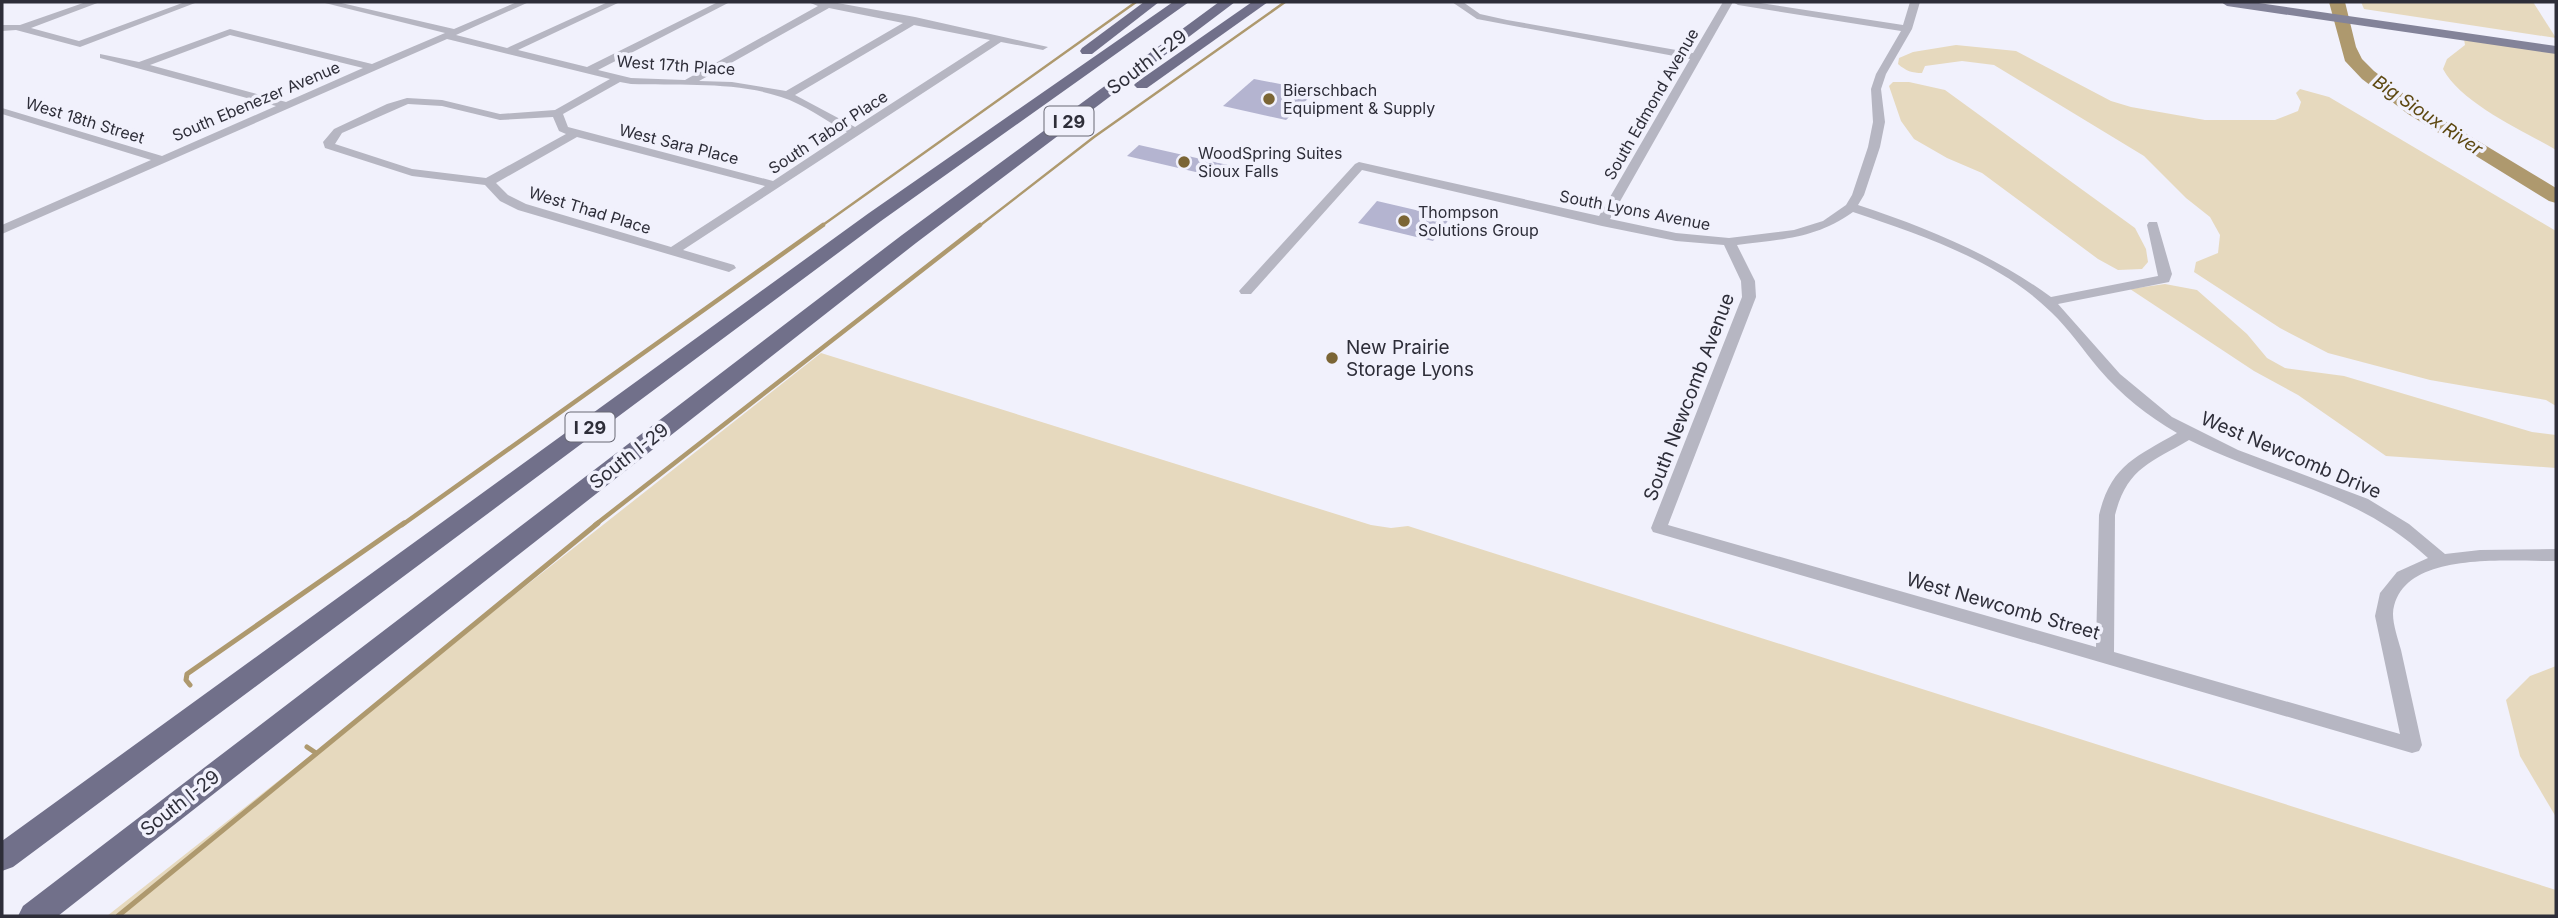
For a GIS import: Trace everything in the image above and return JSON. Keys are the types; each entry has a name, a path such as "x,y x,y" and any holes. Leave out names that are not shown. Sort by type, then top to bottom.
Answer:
{"highway":[{"path":"875,217 1152,2"},
{"name":"South I-29","path":"2,858 875,217 1182,2"},
{"name":"South I-29","path":"34,916 909,239 1228,2"},
{"path":"909,239 1261,2"}],"main road":[{"path":"2227,2 2276,5 2422,26 2556,41"},
{"path":"2422,26 2556,50"}],"street":[{"path":"20,28 96,2"},
{"name":"West 17th Place","path":"326,2 619,78 754,87 788,95 855,132"},
{"name":"South Ebenezer Avenue","path":"2,230 159,159 288,106 524,2"},
{"path":"510,50 615,2"},
{"path":"589,70 725,2"},
{"path":"813,2 1043,47"},
{"path":"1457,2 1477,16 1507,23 1696,57"},
{"name":"South Edmond Avenue","path":"1602,222 1728,2"},
{"path":"1738,2 1907,29"},
{"path":"1851,207 1865,175 1879,122 1876,89 1885,64 1907,29 1915,2"},
{"path":"2,28 20,28 80,44 190,3"},
{"path":"687,83 829,4"},
{"path":"788,95 915,20"},
{"path":"141,65 230,32 374,68"},
{"name":"South Tabor Place","path":"673,251 1000,38"},
{"path":"104,56 288,106"},
{"path":"576,133 488,182 447,180 418,174 357,157 329,146 328,142 332,135 346,126 407,102 442,103 499,117 557,113 619,78"},
{"name":"West 18th Street","path":"2,111 159,159"},
{"path":"557,113 563,129 576,133"},
{"name":"West Sara Place","path":"576,133 775,185"},
{"name":"South Lyons Avenue","path":"1246,291 1360,166 1602,222 1676,237 1729,242 1814,229 1827,224 1851,207"},
{"name":"West Thad Place","path":"488,182 504,198 522,207 729,268"},
{"name":"West Newcomb Drive","path":"1851,207 1959,247 2002,270 2048,302 2119,381 2161,416 2240,458 2363,504 2405,530 2439,559"},
{"path":"2048,302 2164,279 2153,225"},
{"name":"South Newcomb Avenue","path":"1659,528 1749,297 1748,281 1729,242"},
{"path":"2105,657 2108,515 2112,494 2118,483 2136,466 2189,433"},
{"name":"West Newcomb Street","path":"1659,528 2412,745 2384,616 2384,603 2388,593 2409,570 2439,559"},
{"path":"2439,559 2556,555"}],"shaded area":[{"path":"2361,2 2533,2 2556,38 2364,9"},
{"path":"2464,39 2556,53 2556,150 2478,105 2452,82 2443,69 2447,59 2465,45"},
{"path":"1956,45 2016,51 2111,101 2205,120 2275,120 2298,111 2301,102 2296,93 2300,89 2329,97 2556,231 2556,406 2546,400 2430,380 2328,353 2280,328 2194,272 2196,262 2218,253 2220,235 2210,217 2186,198 2144,156 1994,65 1962,61 1925,66 1922,73 1915,73 1898,64 1899,58 1913,52"},
{"path":"1893,82 1909,82 1945,90 2135,228 2146,249 2148,262 2142,269 2118,270 2098,259 1982,173 1947,158 1914,139 1901,121 1889,86"},
{"path":"2165,284 2197,290 2247,334 2267,358 2285,368 2344,376 2532,432 2556,435 2556,468 2386,456 2298,395 2254,371 2130,289"},
{"path":"821,353 1371,525 1391,528 1408,526 2556,890 2556,916 107,916"},
{"path":"2556,666 2556,817 2520,756 2506,700 2530,676"}],"building":[{"name":"Bierschbach Equipment & Supply","path":"1254,79 1316,91 1286,120 1223,106"},
{"name":"WoodSpring Suites Sioux Falls","path":"1139,145 1241,168 1230,180 1127,156"},
{"name":"Thompson Solutions Group","path":"1377,201 1450,218 1433,241 1358,223"}],"waterway":[{"path":"820,227 1136,2"},
{"path":"978,227 1094,137 1285,2"},
{"name":"Big Sioux River","path":"2337,2 2348,47 2354,61 2368,75 2414,110 2556,197"},
{"path":"402,525 823,225"},
{"path":"595,525 980,225"},
{"path":"190,685 186,680 187,674 404,523"},
{"path":"118,916 598,523"},
{"path":"307,747 316,753"}],"place":[{"name":"Bierschbach Equipment & Supply","path":"1269,99"},
{"name":"WoodSpring Suites Sioux Falls","path":"1184,162"},
{"name":"Thompson Solutions Group","path":"1404,221"},
{"name":"New Prairie Storage Lyons","path":"1332,358"}]}
